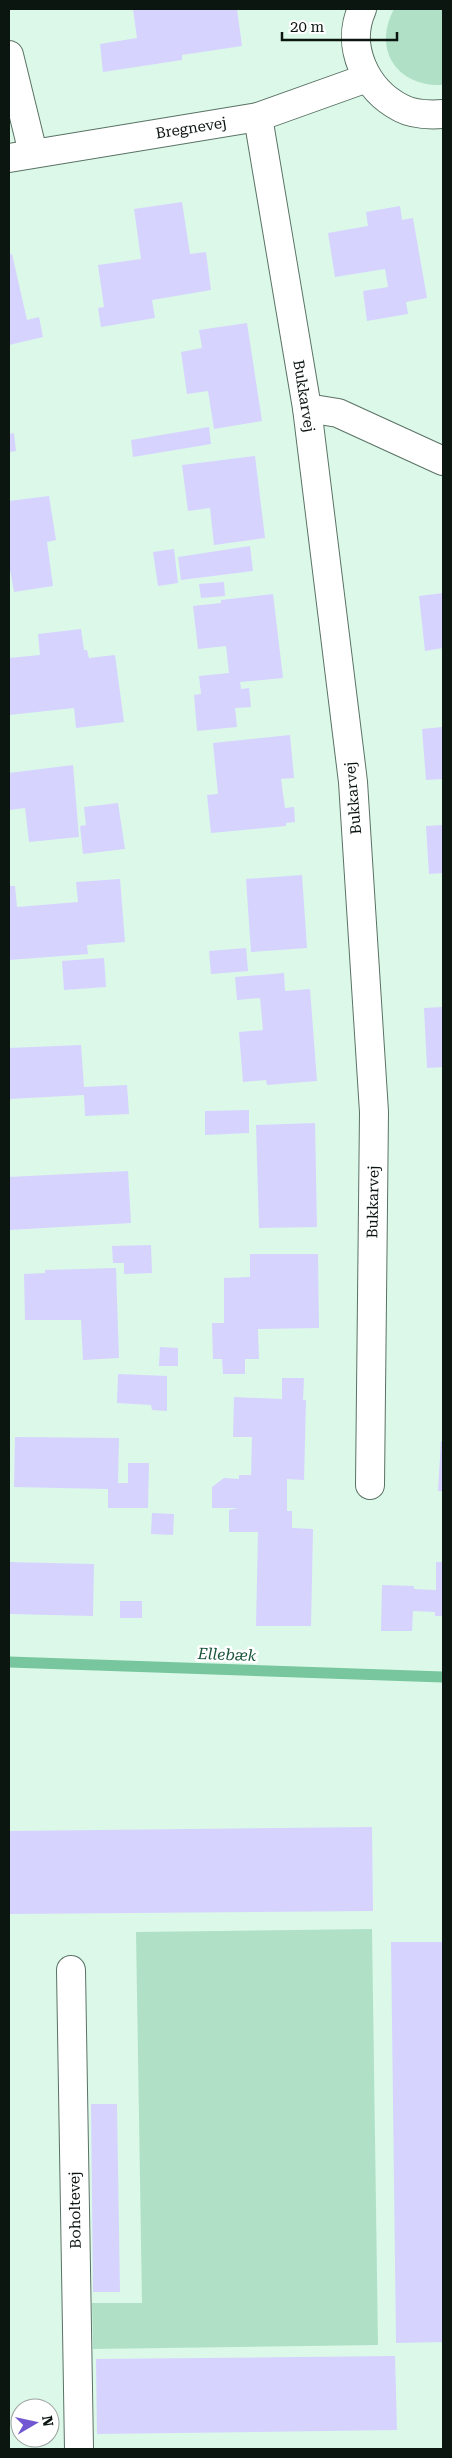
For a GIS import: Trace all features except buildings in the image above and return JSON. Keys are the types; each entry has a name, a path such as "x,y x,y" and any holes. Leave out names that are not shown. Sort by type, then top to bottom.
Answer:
{"street":[{"path":"362,9 359,16 356,38 359,58 367,78 383,96 402,109 425,115 443,114"},
{"path":"9,55 21,155"},
{"name":"Bregnevej","path":"21,155 258,117 367,78"},
{"name":"Bukkarvej","path":"258,117 307,408 353,782 374,1112 370,1486"},
{"path":"307,408 338,413 443,460"},
{"name":"Boholtevej","path":"71,1970 79,2449"}],"green space":[{"path":"394,9 443,9 443,85 427,84 413,80 401,73 393,63 388,52 386,38 388,24"},
{"path":"372,1929 378,2345 93,2349 92,2303 142,2303 136,1932"}],"waterway":[{"name":"Ellebæk","path":"9,1662 443,1677"}]}
